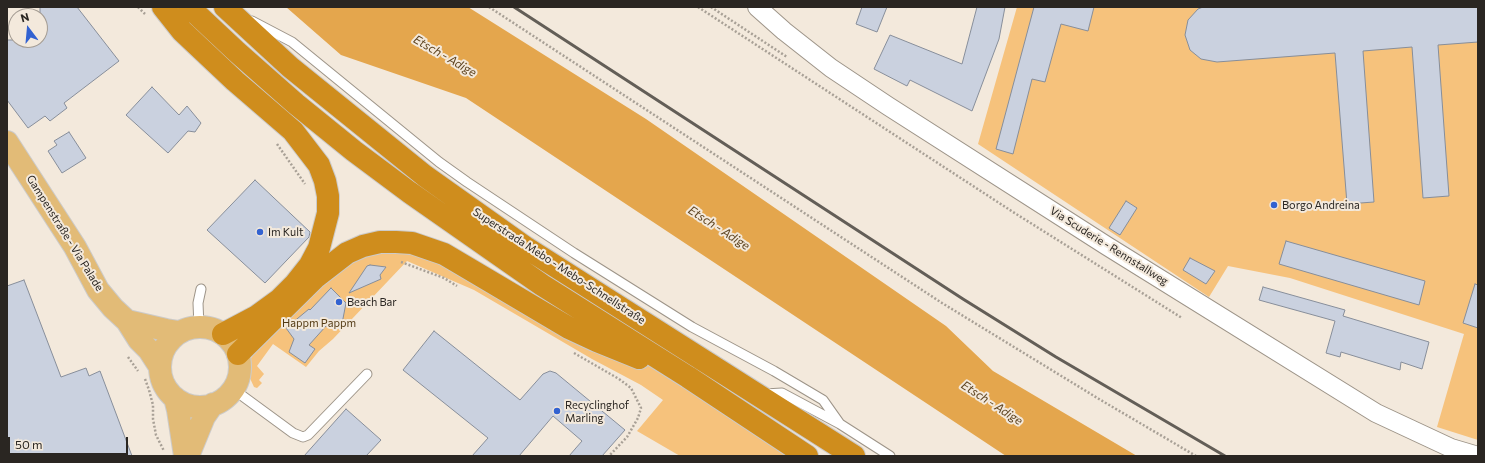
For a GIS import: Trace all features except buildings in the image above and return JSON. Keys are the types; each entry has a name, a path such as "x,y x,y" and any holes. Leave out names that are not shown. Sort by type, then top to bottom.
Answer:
{"highway":[{"path":"163,7 182,31 235,81 293,131 319,165 325,181 328,196 328,213 319,248 310,265 295,284 279,300 257,316 222,334"},
{"name":"Superstrada Mebo - Mebo-Schnellstraße","path":"190,7 237,52 290,99 354,151 414,196 542,284 688,377 807,456"},
{"name":"Superstrada Mebo - Mebo-Schnellstraße","path":"226,7 290,67 425,176 525,247 854,456"},
{"path":"238,354 316,277 347,253 363,246 380,242 396,242 412,243 444,254 569,328 597,341 688,377"}],"main road":[{"name":"Gampenstraße - Via Palade","path":"7,142 75,247 98,290 126,321 139,340 149,350 148,372"},
{"path":"126,321 166,330 213,329 222,334 232,343 238,354 240,366 238,378 233,389 226,396 213,404 199,406 188,405 175,398 164,384 148,372 162,355 170,340 189,330"},
{"path":"175,398 186,456"},
{"path":"186,456 204,417 213,404"}],"street":[{"name":"Via Scuderie - Rennstallweg","path":"757,7 784,31 831,68 1107,246 1376,413 1451,448 1478,456"}],"lane":[{"path":"226,7 292,42 439,162 574,254 692,327 774,371 822,400 840,424"},
{"path":"189,330 198,303 200,290"},
{"path":"233,389 293,433 303,437 308,435 367,374"},
{"path":"756,394 782,394 840,424 890,456"}],"path":[{"path":"489,7 942,303 1099,399 1196,456"},
{"path":"698,7 1013,212 1182,318"},
{"path":"777,58 781,53"},
{"path":"397,260 444,278 464,290"},
{"path":"139,340 128,356 148,372 149,390 153,405 152,419 156,435 167,456"},
{"path":"571,351 619,378 631,388 641,408 638,418 627,437 609,456"}],"green space":[{"name":"Borgo Andreina","path":"1017,7 1478,7 1478,440 1437,427 1464,334 1290,278 1228,266 1209,297 978,144"},
{"name":"Happm Pappm","path":"396,242 688,377 807,456 680,456 637,431 663,400 641,385 592,359 474,290 407,261 333,339 319,351 306,367 273,344 257,366 264,374 259,380 262,383 257,388 254,387 248,374 249,361 316,277"}],"water":[{"name":"Etsch - Adige","path":"286,7 468,7 646,119 946,326 993,371 1137,456 1006,456 466,98 341,55"}],"railway":[{"path":"514,7 963,299 1056,357 1225,456"}],"place":[{"name":"Borgo Andreina","path":"1274,205"},
{"name":"Im Kult","path":"260,232"},
{"name":"Beach Bar","path":"339,302"},
{"name":"Recyclinghof Marling","path":"557,411"}]}
